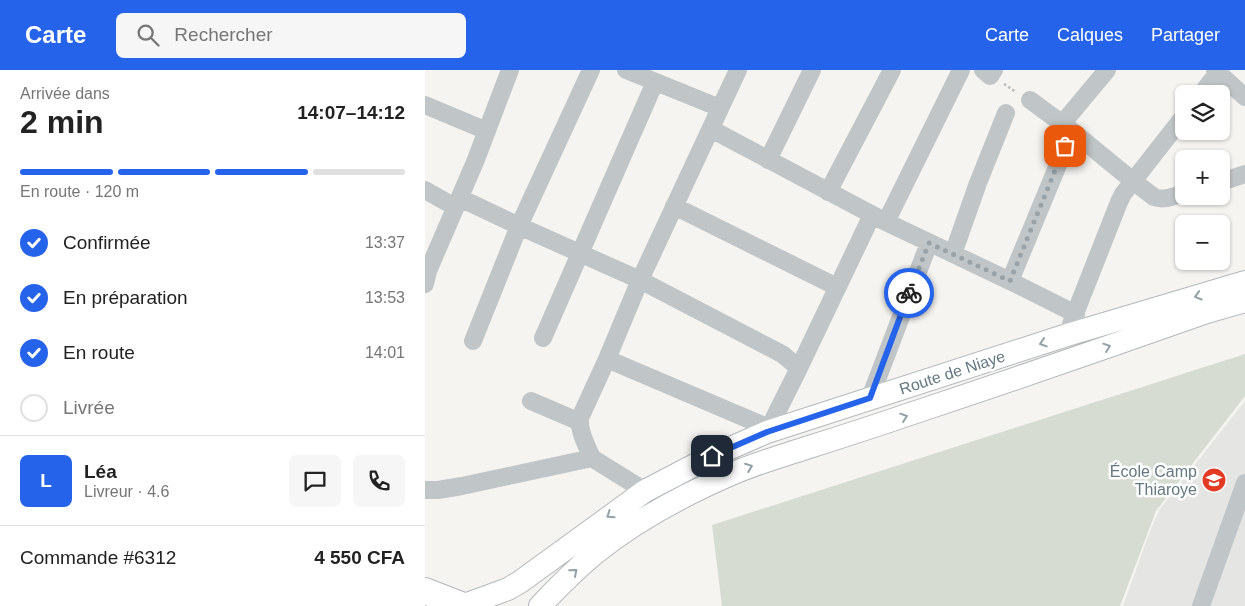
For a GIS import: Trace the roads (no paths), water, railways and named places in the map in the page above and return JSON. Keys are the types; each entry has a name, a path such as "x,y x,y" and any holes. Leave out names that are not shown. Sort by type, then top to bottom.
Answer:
{"highway":[{"path":"425,591 465,605"}],"main road":[{"name":"Route de Niaye","path":"465,605 508,589 519,582 645,490 768,430 1067,335 1245,282"},
{"name":"Route de Niaye","path":"540,606 595,553 639,522 673,502 735,472 873,427 1207,312 1245,301"}],"street":[{"path":"426,275 487,131 510,70"},
{"path":"473,341 519,226 591,70"},
{"path":"626,70 720,108"},
{"path":"645,490 592,458 581,431 580,422 673,206 738,70"},
{"path":"768,160 812,70"},
{"path":"828,192 892,70"},
{"path":"607,360 768,430 837,287 879,219 961,70"},
{"path":"1010,281 1067,128 1107,70"},
{"path":"1208,85 1218,71 1245,97"},
{"path":"543,338 655,82"},
{"path":"1030,100 1133,182 1158,199 1175,196"},
{"path":"425,105 487,131"},
{"path":"953,254 981,175 1006,113"},
{"path":"1067,335 1115,210 1123,194 1175,128"},
{"path":"711,129 879,219 1076,314"},
{"path":"1230,179 1245,174"},
{"path":"425,190 519,226 640,280 783,354 799,368"},
{"path":"673,206 837,287"},
{"path":"870,398 929,243"},
{"path":"531,401 580,422"},
{"path":"425,490 462,486 592,458"},
{"path":"1201,606 1245,483"}],"place":[{"name":"École Camp Thiaroye","path":"1214,480"}]}
